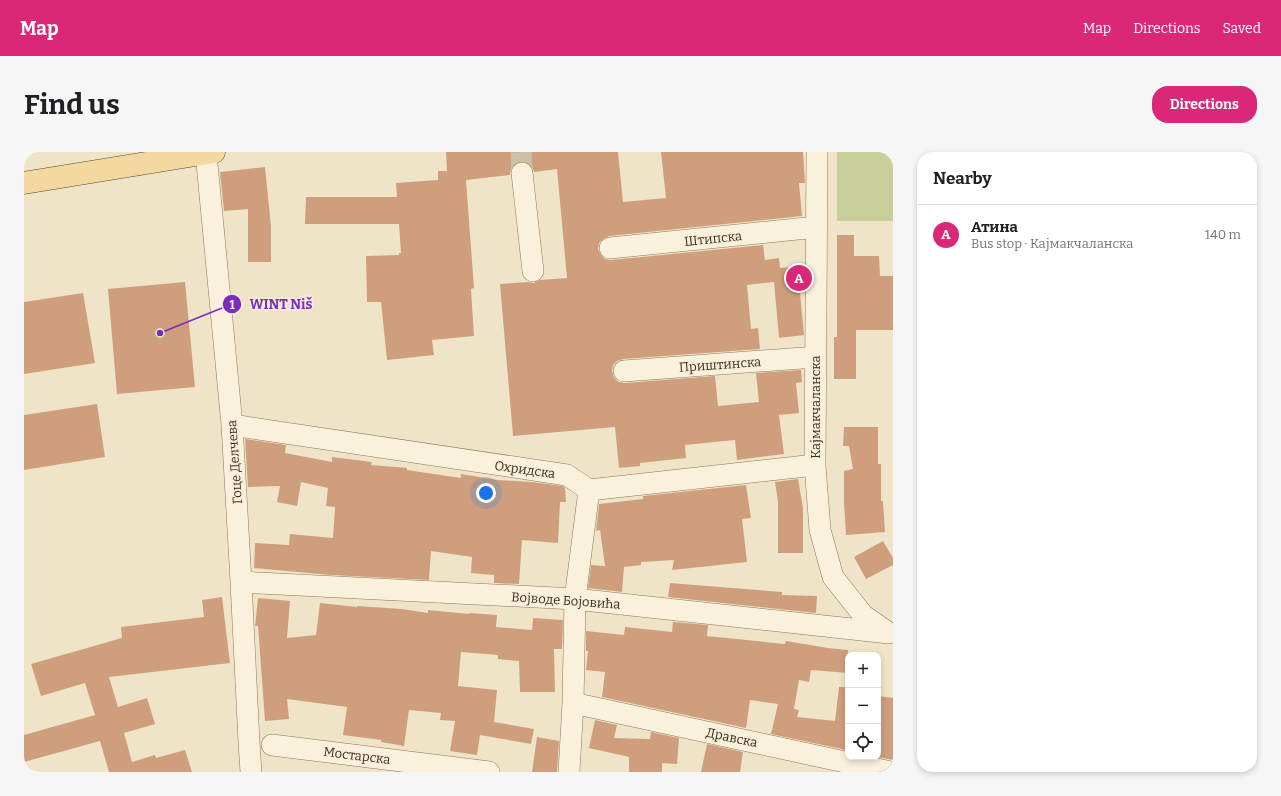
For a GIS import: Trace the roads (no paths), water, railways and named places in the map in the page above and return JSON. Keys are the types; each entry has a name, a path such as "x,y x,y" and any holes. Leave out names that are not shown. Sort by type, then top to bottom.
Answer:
{"main road":[{"path":"24,183 210,152"}],"street":[{"name":"Гоце Делчева","path":"210,152 232,425 251,772"},
{"name":"Кајмакчаланска","path":"817,152 815,466 820,530 833,577 863,615 891,633"},
{"path":"522,173 533,271"},
{"name":"Штипска","path":"610,248 817,228"},
{"name":"Приштинска","path":"624,371 816,357"},
{"name":"Охридска","path":"232,425 567,475 589,490"},
{"path":"569,772 573,703 575,599 589,490 815,466"},
{"name":"Војводе Бојовића","path":"241,582 575,599 891,633"},
{"name":"Дравска","path":"573,703 891,772"},
{"name":"Мостарска","path":"272,745 489,772"}],"tunnel":[{"path":"521,152 522,173"}],"place":[{"name":"Атина","path":"799,278"},
{"name":"WINT Niš","path":"160,333"}]}
